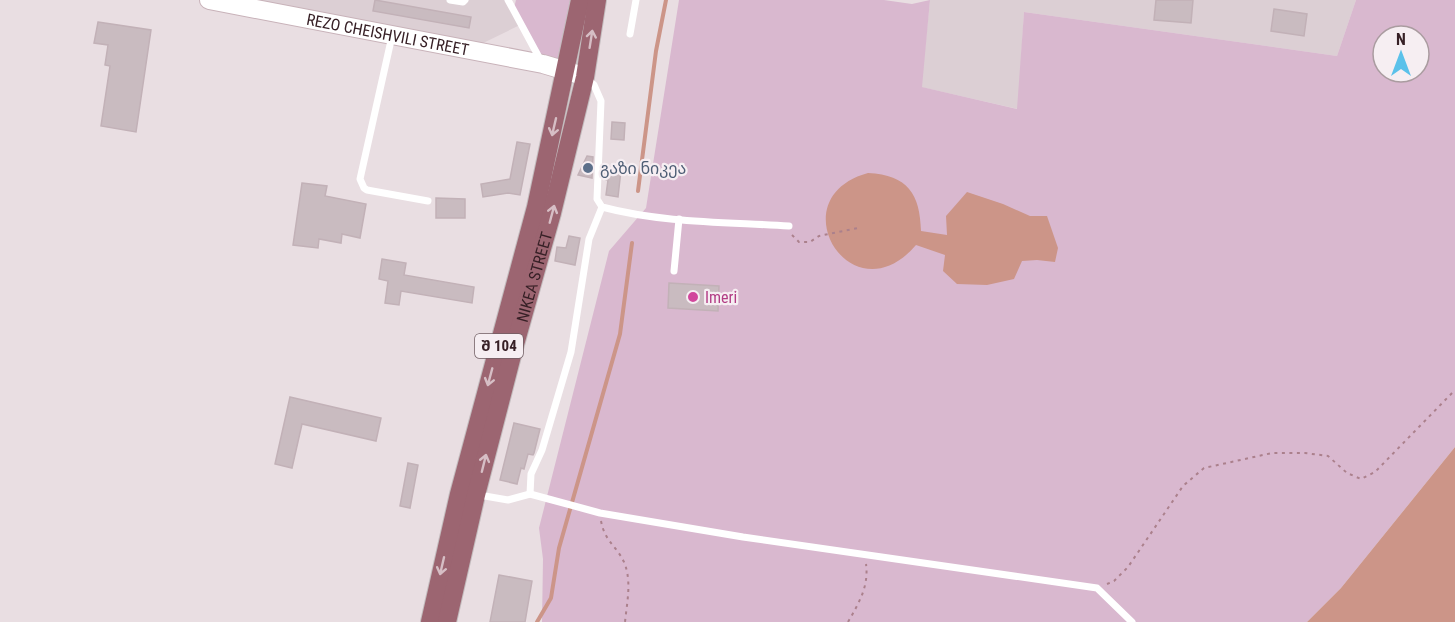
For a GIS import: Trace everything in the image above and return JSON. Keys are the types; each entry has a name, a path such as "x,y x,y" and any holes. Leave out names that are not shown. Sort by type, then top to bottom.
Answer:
{"main road":[{"name":"REZO CHEISHVILI STREET","path":"209,0 543,64 585,77"},
{"name":"NIKEA STREET","path":"430,622 459,494 536,207 567,70 580,0"},
{"name":"NIKEA STREET","path":"447,622 476,495 552,213 585,77 597,0"}],"lane":[{"path":"450,0 463,2 465,0"},
{"path":"508,0 543,64"},
{"path":"630,34 636,0"},
{"path":"392,36 360,179 367,190 428,201"},
{"path":"585,77 594,85 601,101 597,199 602,207 621,212 679,219 789,225"},
{"path":"530,494 531,474 542,450 571,352 589,239 602,207"},
{"path":"674,271 679,219"},
{"path":"476,495 508,500 530,494 600,513 864,555 1097,588 1132,622"}],"path":[{"path":"789,225 789,231 799,242 810,242 819,236 858,228"},
{"path":"1097,588 1114,581 1128,567 1183,486 1204,468 1272,453 1305,453 1328,456 1347,473 1360,479 1375,472 1455,390"},
{"path":"600,513 603,534 624,562 629,588 625,622"},
{"path":"848,622 859,603 868,578 864,555"}],"shaded area":[{"path":"218,0 508,0 520,25 477,46"},
{"path":"516,0 580,0 567,70 543,64 514,8"},
{"path":"679,0 884,0 912,4 930,0 922,87 1017,109 1024,12 1337,56 1356,0 1455,0 1455,447 1341,588 1307,622 542,622 543,559 539,528 609,251 646,208"},
{"path":"930,0 1356,0 1337,56 1024,12 1018,109 921,87"},
{"path":"868,173 893,178 902,182 909,189 918,207 921,231 947,235 946,216 967,192 1030,216 1047,216 1058,248 1055,262 1022,261 1014,279 987,285 957,284 943,271 945,255 916,245 892,264 869,269 849,262 834,246 826,227 828,205 841,186"},
{"path":"1455,447 1455,622 1307,622 1341,588"}],"building":[{"path":"375,0 471,17 469,28 373,11"},
{"path":"1156,0 1193,0 1191,23 1154,20"},
{"path":"1274,9 1307,14 1304,36 1271,31"},
{"path":"98,22 151,30 136,132 101,126 110,66 105,65 108,45 94,43"},
{"path":"612,122 625,123 624,140 611,139"},
{"path":"517,142 530,144 520,195 508,193 483,197 481,184 510,179"},
{"path":"587,156 593,157 592,178 578,175"},
{"path":"604,168 621,170 618,197 606,195 608,180 603,179"},
{"path":"302,183 327,186 325,196 366,204 360,238 342,234 341,243 319,239 318,248 293,245"},
{"path":"436,198 465,199 465,218 436,218"},
{"path":"569,236 580,238 575,265 555,261 557,247 566,248"},
{"path":"382,259 406,263 404,275 474,287 472,303 401,291 399,305 385,303 388,281 379,279"},
{"name":"Imeri","path":"669,283 719,286 718,311 668,308"},
{"path":"290,397 381,418 376,441 302,424 292,468 275,464"},
{"path":"514,423 540,429 534,453 533,455 528,454 517,484 500,480"},
{"path":"408,463 418,465 410,508 400,506"},
{"path":"499,575 532,581 525,622 490,622"}],"waterway":[{"path":"638,191 656,51 666,0"},
{"path":"537,622 551,598 559,548 620,334 632,243"}],"place":[{"name":"გაზი ნიკეა","path":"588,168"},
{"name":"Imeri","path":"693,297"}]}
